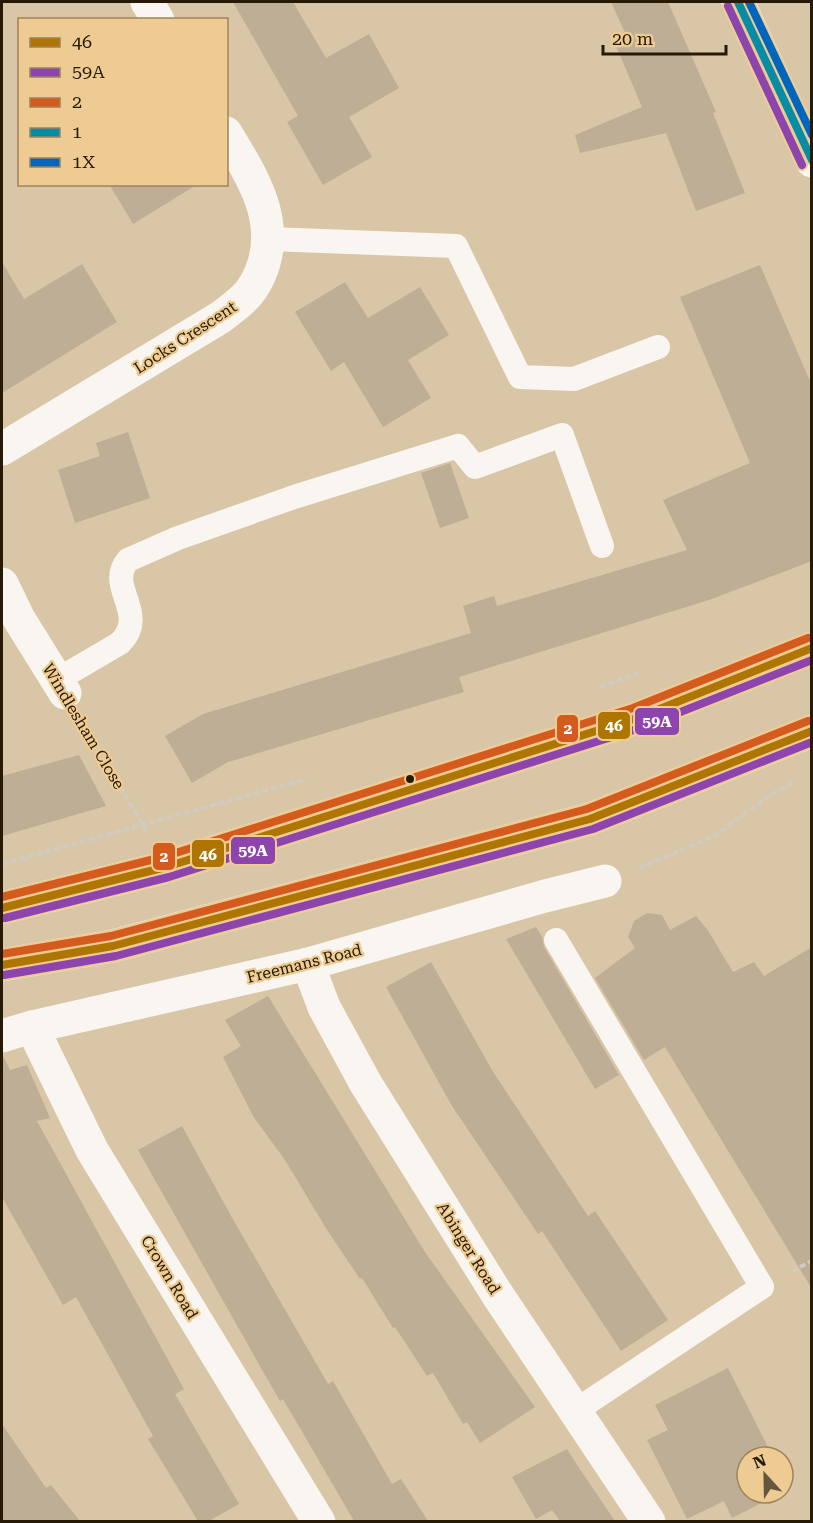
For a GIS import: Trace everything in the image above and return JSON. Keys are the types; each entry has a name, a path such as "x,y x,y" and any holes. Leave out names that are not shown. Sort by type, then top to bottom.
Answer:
{"main road":[{"path":"2,908 166,867 637,718 812,648"},
{"path":"2,965 113,946 590,819 812,731"}],"street":[{"path":"147,2 157,18"},
{"path":"738,2 812,161"},
{"name":"Locks Crescent","path":"2,449 192,335 244,298 259,275 266,257 269,239 264,207 249,170 228,137"},
{"name":"Windlesham Close","path":"2,584 19,619 61,687"},
{"name":"Freemans Road","path":"17,1031 308,964 605,881"},
{"name":"Abinger Road","path":"308,964 324,1007 366,1084 497,1294 649,1521"},
{"name":"Crown Road","path":"17,1031 320,1521"}],"lane":[{"path":"269,239 456,246 520,376 574,379 658,347"},
{"path":"61,687 126,637 132,622 131,611 120,577 123,566 128,560 178,538 294,496 458,446 475,467 562,435 602,546"},
{"path":"556,940 762,1287 575,1411"}],"path":[{"path":"589,691 646,671"},
{"name":"Windlesham Close","path":"61,687 166,867"},
{"path":"2,864 316,777"},
{"path":"605,881 714,836 772,794 802,778"}],"building":[{"path":"233,2 293,2 326,58 369,34 399,88 349,117 372,157 323,185 287,122 298,116"},
{"path":"611,2 668,2 716,112 713,113 745,193 696,211 666,133 580,153 575,135 642,107 616,46 629,41"},
{"path":"110,186 195,186 133,224"},
{"path":"2,262 24,299 82,264 117,322 2,393"},
{"path":"760,265 812,386 812,561 709,600 459,677 464,692 228,762 192,783 165,736 203,714 471,633 463,606 494,596 497,606 687,550 663,500 750,463 680,297"},
{"path":"345,282 368,318 420,287 449,335 408,360 431,398 383,427 344,362 331,371 295,312"},
{"path":"128,432 150,498 75,523 58,470 100,456 96,443"},
{"path":"450,463 469,518 440,528 421,473"},
{"path":"79,755 106,806 2,836 2,776"},
{"path":"647,913 662,915 670,930 696,916 707,929 733,972 754,962 764,976 812,947 812,1289 665,1047 644,1060 595,978 635,948 628,937 634,921"},
{"path":"536,927 542,937 544,947 619,1075 595,1089 506,939"},
{"path":"431,962 492,1070 588,1216 595,1211 668,1320 621,1351 542,1231 538,1234 452,1106 386,987"},
{"path":"268,996 425,1252 535,1407 480,1443 467,1422 463,1424 433,1373 427,1376 327,1230 285,1160 253,1116 223,1057 241,1046 225,1020"},
{"path":"2,1054 10,1070 27,1065 50,1118 37,1121 184,1389 175,1394 239,1504 209,1521 198,1521 148,1439 153,1436 76,1297 63,1305 2,1197"},
{"path":"182,1126 328,1384 333,1381 392,1484 401,1479 428,1521 354,1521 283,1399 280,1401 138,1150"},
{"path":"728,1368 767,1445 735,1445 735,1505 757,1505 732,1518 724,1501 687,1519 647,1440 668,1430 655,1405"},
{"path":"2,1424 46,1488 51,1485 80,1521 2,1521"},
{"path":"567,1449 615,1521 560,1521 552,1510 536,1519 512,1477"}],"transit line":[{"name":"1","path":"738,2 812,160"},
{"name":"1X","path":"749,2 812,135"},
{"name":"59A","path":"728,6 802,165"},
{"name":"2","path":"2,897 163,857 633,708 808,638"},
{"name":"46","path":"2,908 166,867 637,718 812,648"},
{"name":"59A","path":"5,918 169,877 640,728 812,660"},
{"name":"2","path":"2,954 111,936 587,809 808,721"},
{"name":"46","path":"2,965 113,946 590,819 812,731"},
{"name":"59A","path":"4,975 116,956 593,829 812,742"}]}
